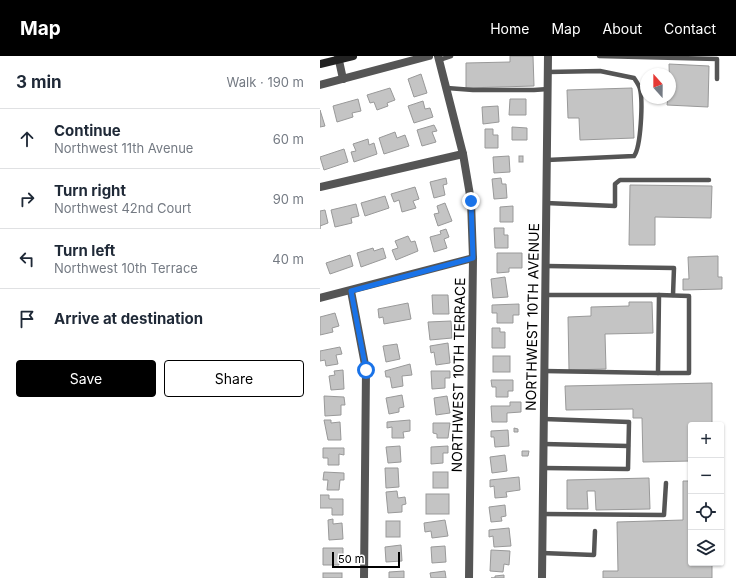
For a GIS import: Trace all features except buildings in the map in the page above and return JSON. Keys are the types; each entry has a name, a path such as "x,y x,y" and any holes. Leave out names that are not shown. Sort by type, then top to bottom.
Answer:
{"main road":[{"path":"320,64 338,58 353,56"}],"street":[{"path":"320,85 429,56"},
{"name":"NORTHWEST 10TH AVENUE","path":"542,578 548,56"},
{"path":"338,58 343,79"},
{"name":"NORTHWEST 10TH TERRACE","path":"438,58 463,154 471,201 473,258 468,578"},
{"path":"320,187 463,154"},
{"path":"320,298 473,258"},
{"path":"351,291 366,370 364,578"}],"lane":[{"path":"438,58 451,56"},
{"path":"599,56 717,58 717,79"},
{"path":"547,160 634,156 637,152 640,133 640,88 634,78 600,72 548,72"},
{"path":"447,88 472,90 548,89"},
{"path":"546,204 615,206 615,184 620,180 709,180"},
{"path":"546,266 674,268 673,295"},
{"path":"544,371 689,373 689,296 545,295"},
{"path":"658,295 658,373"},
{"path":"543,468 628,469 629,422 544,419"},
{"path":"544,444 628,446"},
{"path":"543,514 664,515 666,483"},
{"path":"542,553 594,555 595,531"}],"route":[{"path":"366,370 351,291 473,258 471,201"}]}
